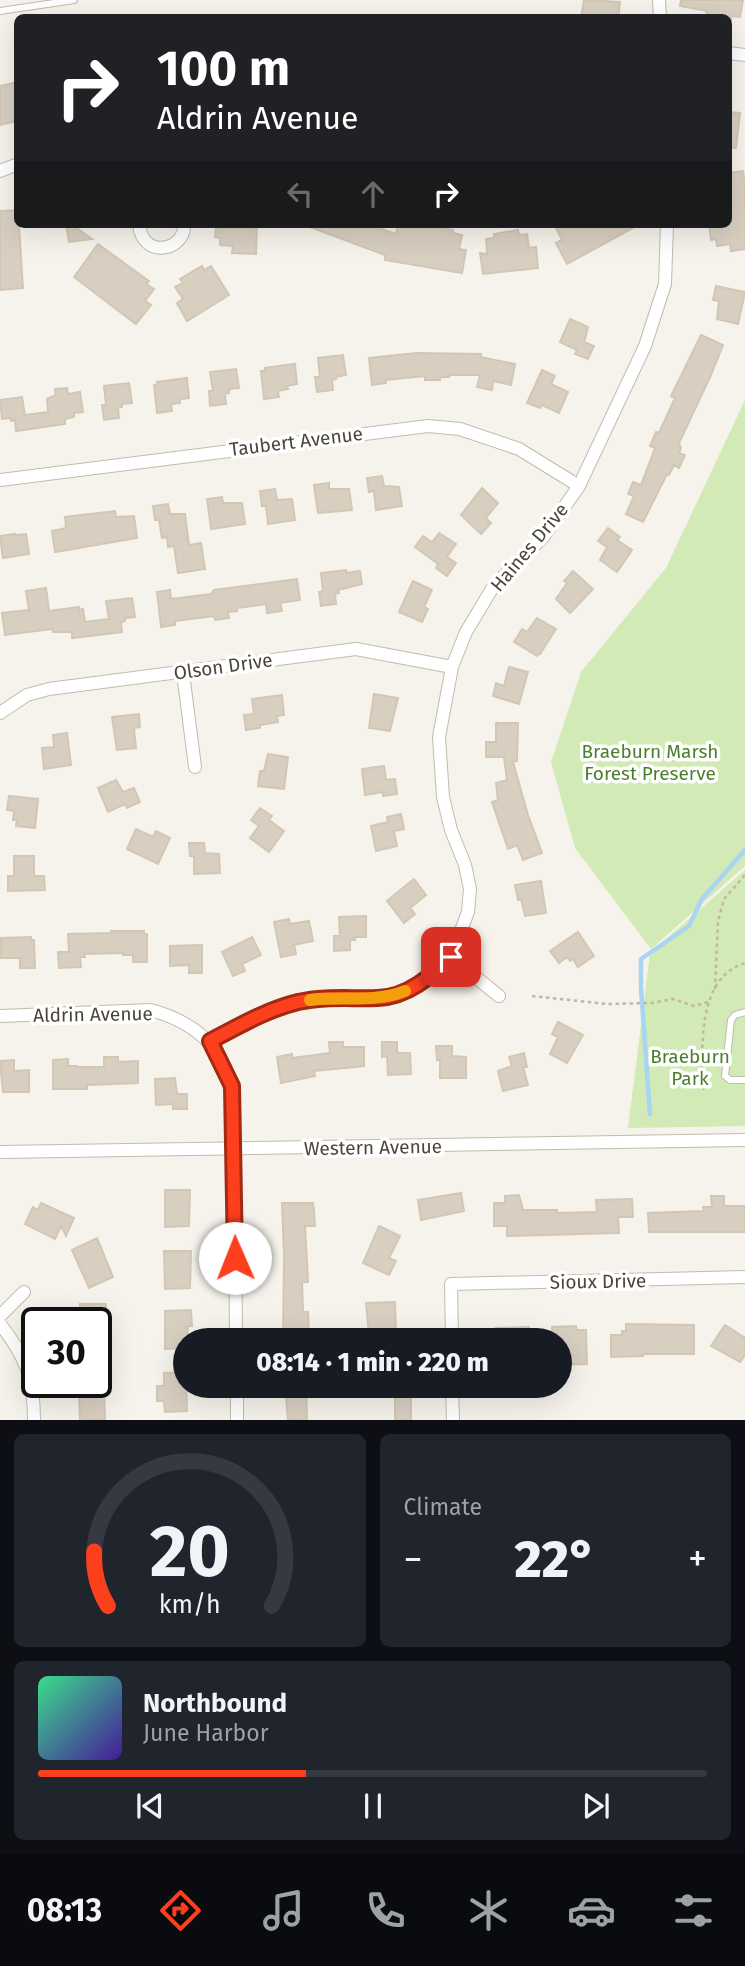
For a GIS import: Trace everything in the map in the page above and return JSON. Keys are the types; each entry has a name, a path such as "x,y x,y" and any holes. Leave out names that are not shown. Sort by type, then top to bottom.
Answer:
{"street":[{"path":"140,228 145,242 152,248 176,243 185,228"},
{"name":"Haines Drive","path":"451,957 468,912 470,889 443,797 439,737 452,667 467,632 493,587 544,536 579,486 645,346 665,284 667,228"},
{"name":"Taubert Avenue","path":"0,480 428,426 460,429 519,449 579,486"},
{"name":"Olson Drive","path":"0,713 27,695 49,689 356,649 452,667"},
{"path":"183,673 195,767"},
{"path":"236,1328 232,1086 210,1041 262,1014 299,1002 329,998 381,998 403,992 427,979 451,957 499,996"},
{"name":"Aldrin Avenue","path":"0,1016 151,1010 189,1025 210,1041"},
{"name":"Western Avenue","path":"0,1152 745,1140"},
{"name":"Sioux Drive","path":"452,1328 451,1284 745,1277"},
{"path":"0,1316 24,1292"},
{"path":"0,1324 18,1347 27,1367 34,1420"},
{"path":"237,1398 237,1420"},
{"path":"452,1398 453,1420"}],"lane":[{"path":"0,11 74,0"},
{"path":"745,1012 735,1015 731,1020 725,1076 730,1080 745,1080"}],"path":[{"path":"715,989 718,920 724,899 745,875"},
{"path":"703,1090 703,1051 708,1002 724,976 736,966 745,963"},
{"path":"532,996 630,1004 673,999 694,1006 708,1002"}],"green space":[{"name":"Braeburn Marsh Forest Preserve","path":"745,400 745,866 651,949 575,848 551,762 581,672 666,568"},
{"name":"Braeburn Park","path":"745,870 745,1126 628,1128 650,953"}],"building":[{"path":"584,0 620,2 618,14 582,14"},
{"path":"681,0 743,0 740,17 732,14 706,14 707,11 680,6"},
{"path":"14,83 14,122 0,125 0,86"},
{"path":"732,112 740,113 736,148 732,148"},
{"path":"743,171 745,249 731,251 730,244 717,246 716,239 711,240 710,228 732,228 732,172"},
{"path":"14,210 14,228 19,228 23,288 0,290 0,211"},
{"path":"67,228 77,228 92,239 69,242"},
{"path":"216,228 257,228 256,254 232,253 233,246 220,245 220,238 215,237"},
{"path":"313,228 379,228 396,234 397,228 443,228 462,235 459,249 466,250 462,273 385,260 385,255"},
{"path":"556,228 633,228 567,264 556,243 562,240"},
{"path":"518,230 519,235 527,234 529,248 536,247 538,268 483,274 480,253 487,254 486,239 494,238 494,234"},
{"path":"98,244 149,281 146,284 154,289 145,301 151,305 136,324 74,277"},
{"path":"202,266 204,270 211,266 229,295 187,321 177,303 183,299 175,287 183,283 180,279"},
{"path":"716,286 745,292 738,324 717,319 719,301 713,300"},
{"path":"570,319 588,327 584,342 594,346 588,359 575,354 577,350 560,342"},
{"path":"701,335 723,345 679,443 679,453 685,455 679,468 674,465 669,475 667,474 643,522 626,514 634,496 628,494 633,482 641,485 655,448 650,446 656,432 659,433 675,398 671,396"},
{"path":"417,353 481,354 480,357 515,364 511,385 493,381 492,390 477,387 480,375 450,375 440,377 440,380 425,380 425,376 385,380 386,383 372,385 369,358"},
{"path":"343,355 346,375 332,380 333,390 317,392 315,377 320,377 318,358"},
{"path":"295,364 297,384 278,391 279,397 264,399 261,371 265,371 265,368"},
{"path":"236,369 239,388 229,389 229,393 225,394 226,404 210,406 209,391 213,391 210,372"},
{"path":"542,370 555,376 551,384 568,392 559,413 542,405 540,408 527,403"},
{"path":"187,378 189,398 171,404 172,411 157,413 154,385 157,385 157,382"},
{"path":"129,383 132,403 122,404 122,407 118,408 119,418 104,420 104,386"},
{"path":"67,388 68,394 80,392 83,412 74,413 74,417 65,419 65,424 16,431 15,420 2,419 0,400 22,397 25,415 48,412 47,399 56,395 55,389"},
{"path":"382,476 384,486 399,487 402,506 376,510 374,491 369,492 367,478"},
{"path":"329,483 329,489 349,489 352,510 318,513 314,485"},
{"path":"482,488 498,503 486,518 491,523 481,534 461,515"},
{"path":"275,489 277,500 292,499 295,520 268,524 266,506 262,506 260,491"},
{"path":"222,497 223,503 242,503 245,524 211,529 207,499"},
{"path":"168,504 170,514 185,514 189,545 201,543 205,569 178,573 174,546 168,547 167,537 162,538 159,520 155,520 153,506"},
{"path":"115,511 116,517 134,516 137,538 55,552 52,531 66,528 65,517"},
{"path":"608,528 620,537 617,540 632,550 617,572 600,560 607,547 598,541"},
{"path":"439,533 456,544 447,557 456,563 447,576 436,568 438,564 415,547 423,536 432,542"},
{"path":"26,534 29,554 3,558 0,536"},
{"path":"346,570 347,573 360,571 362,584 338,590 339,593 335,594 336,604 321,606 321,573"},
{"path":"573,571 593,589 570,613 556,599 567,583 564,581"},
{"path":"297,579 300,600 280,603 282,611 267,613 266,604 237,608 237,611 228,612 229,618 215,620 214,616 175,621 175,625 161,627 157,592 170,590 171,599 211,594 214,590"},
{"path":"413,581 432,590 424,607 428,609 422,622 399,612"},
{"path":"46,588 49,611 79,607 79,610 83,609 85,622 109,619 106,601 132,598 135,617 125,618 125,621 121,622 122,632 72,638 72,632 53,632 52,629 5,635 2,613 29,610 26,591"},
{"path":"537,618 556,629 537,656 514,642 522,629 527,632"},
{"path":"509,667 528,672 519,704 493,696 496,683 504,686"},
{"path":"374,694 398,698 390,731 369,728"},
{"path":"282,695 284,715 277,716 278,722 246,730 244,715 254,714 252,699"},
{"path":"139,714 140,727 134,728 136,748 117,750 112,717"},
{"path":"496,723 518,723 517,761 513,762 542,853 523,860 517,845 508,849 492,802 498,800 496,783 507,780 504,757 486,757 486,742 496,742"},
{"path":"67,733 71,765 44,769 42,748 54,747 53,735"},
{"path":"268,754 288,757 284,789 258,786 260,771 264,771"},
{"path":"384,766 386,780 395,779 397,794 383,796 383,792 365,795 362,769"},
{"path":"116,780 123,792 134,788 140,802 127,808 125,804 108,812 98,788"},
{"path":"9,796 38,799 35,828 16,826 17,820 13,820 14,811 7,810"},
{"path":"260,808 272,816 269,820 284,831 269,852 250,838 259,826 251,820"},
{"path":"401,814 404,829 394,831 397,846 376,851 371,826 388,822 387,817"},
{"path":"136,829 153,837 156,831 170,838 158,864 127,849"},
{"path":"189,843 204,843 205,853 219,854 220,873 194,874 194,856 190,856"},
{"path":"14,856 34,856 34,876 44,876 45,890 8,891 8,876 14,876"},
{"path":"414,879 426,895 410,908 415,914 404,923 387,901"},
{"path":"541,881 546,913 525,916 515,885"},
{"path":"366,916 366,937 350,940 350,950 334,951 334,936 340,936 339,917"},
{"path":"289,919 290,924 309,921 313,941 294,945 296,954 281,957 274,922"},
{"path":"111,931 144,931 144,934 147,934 147,962 133,962 133,955 123,953 84,954 85,957 80,957 81,967 59,968 58,952 69,952 68,934 112,933"},
{"path":"578,932 594,956 578,967 573,959 570,961 567,957 559,963 550,951"},
{"path":"31,937 31,940 34,940 35,968 20,968 20,958 1,958 1,938"},
{"path":"252,937 261,955 242,964 245,971 233,976 222,952"},
{"path":"202,945 202,973 189,973 189,965 170,966 170,946"},
{"path":"558,1022 583,1035 567,1063 550,1054 558,1037 552,1034"},
{"path":"329,1042 343,1042 343,1047 364,1047 364,1066 314,1071 315,1076 281,1083 277,1057 292,1054 292,1058 330,1053"},
{"path":"382,1042 397,1042 397,1053 410,1053 411,1074 388,1075 387,1056 382,1057"},
{"path":"436,1046 452,1046 452,1056 466,1057 466,1078 440,1078 440,1060 437,1060"},
{"path":"524,1053 527,1067 523,1067 528,1085 503,1091 498,1071 512,1066 509,1057"},
{"path":"104,1057 118,1057 118,1062 138,1061 138,1083 87,1085 87,1089 53,1089 53,1060 68,1059 68,1066 104,1067"},
{"path":"14,1060 14,1071 29,1070 29,1092 3,1092 0,1061"},
{"path":"175,1078 177,1094 187,1094 187,1109 173,1109 173,1104 156,1105 155,1079"},
{"path":"165,1190 190,1190 189,1226 165,1227"},
{"path":"461,1193 464,1211 421,1220 418,1200"},
{"path":"519,1195 523,1210 557,1210 557,1213 597,1212 596,1200 632,1199 633,1217 618,1217 619,1233 507,1236 507,1226 494,1226 494,1203 505,1203 505,1196"},
{"path":"711,1196 724,1196 724,1206 745,1206 745,1232 649,1232 648,1213 704,1211 703,1207 712,1207"},
{"path":"41,1203 74,1218 66,1236 61,1226 55,1239 25,1224 33,1207 38,1210"},
{"path":"282,1203 313,1203 315,1226 305,1226 308,1282 302,1282 303,1312 308,1312 309,1328 283,1328"},
{"path":"379,1226 400,1236 389,1258 396,1261 389,1275 363,1263"},
{"path":"97,1238 113,1277 89,1288 72,1250"},
{"path":"164,1251 191,1251 190,1288 165,1289"},
{"path":"395,1302 396,1328 368,1328 366,1303"},
{"path":"80,1304 106,1304 106,1307 80,1307"},
{"path":"191,1310 192,1326 173,1328 173,1349 165,1349 165,1311"},
{"path":"626,1324 694,1325 694,1354 611,1357 611,1335 622,1335 622,1331 626,1331"},
{"path":"725,1325 745,1338 745,1355 740,1362 711,1346"},
{"path":"576,1326 576,1330 586,1330 587,1364 572,1365 572,1328 552,1327"},
{"path":"164,1373 173,1373 173,1398 187,1398 187,1411 165,1412 164,1401 157,1401 157,1386 164,1386"},
{"path":"79,1398 104,1398 105,1420 80,1420"},
{"path":"286,1398 306,1398 307,1420 288,1420"},
{"path":"395,1398 411,1398 411,1420 395,1420"}],"waterway":[{"path":"650,1114 641,959 689,926 702,899 745,850"}],"slow traffic":[{"path":"310,1000 381,998 405,991"}],"route":[{"path":"235,1258 232,1086 210,1041 262,1014 299,1002 329,998 381,998 403,992 427,979 451,957"}]}
